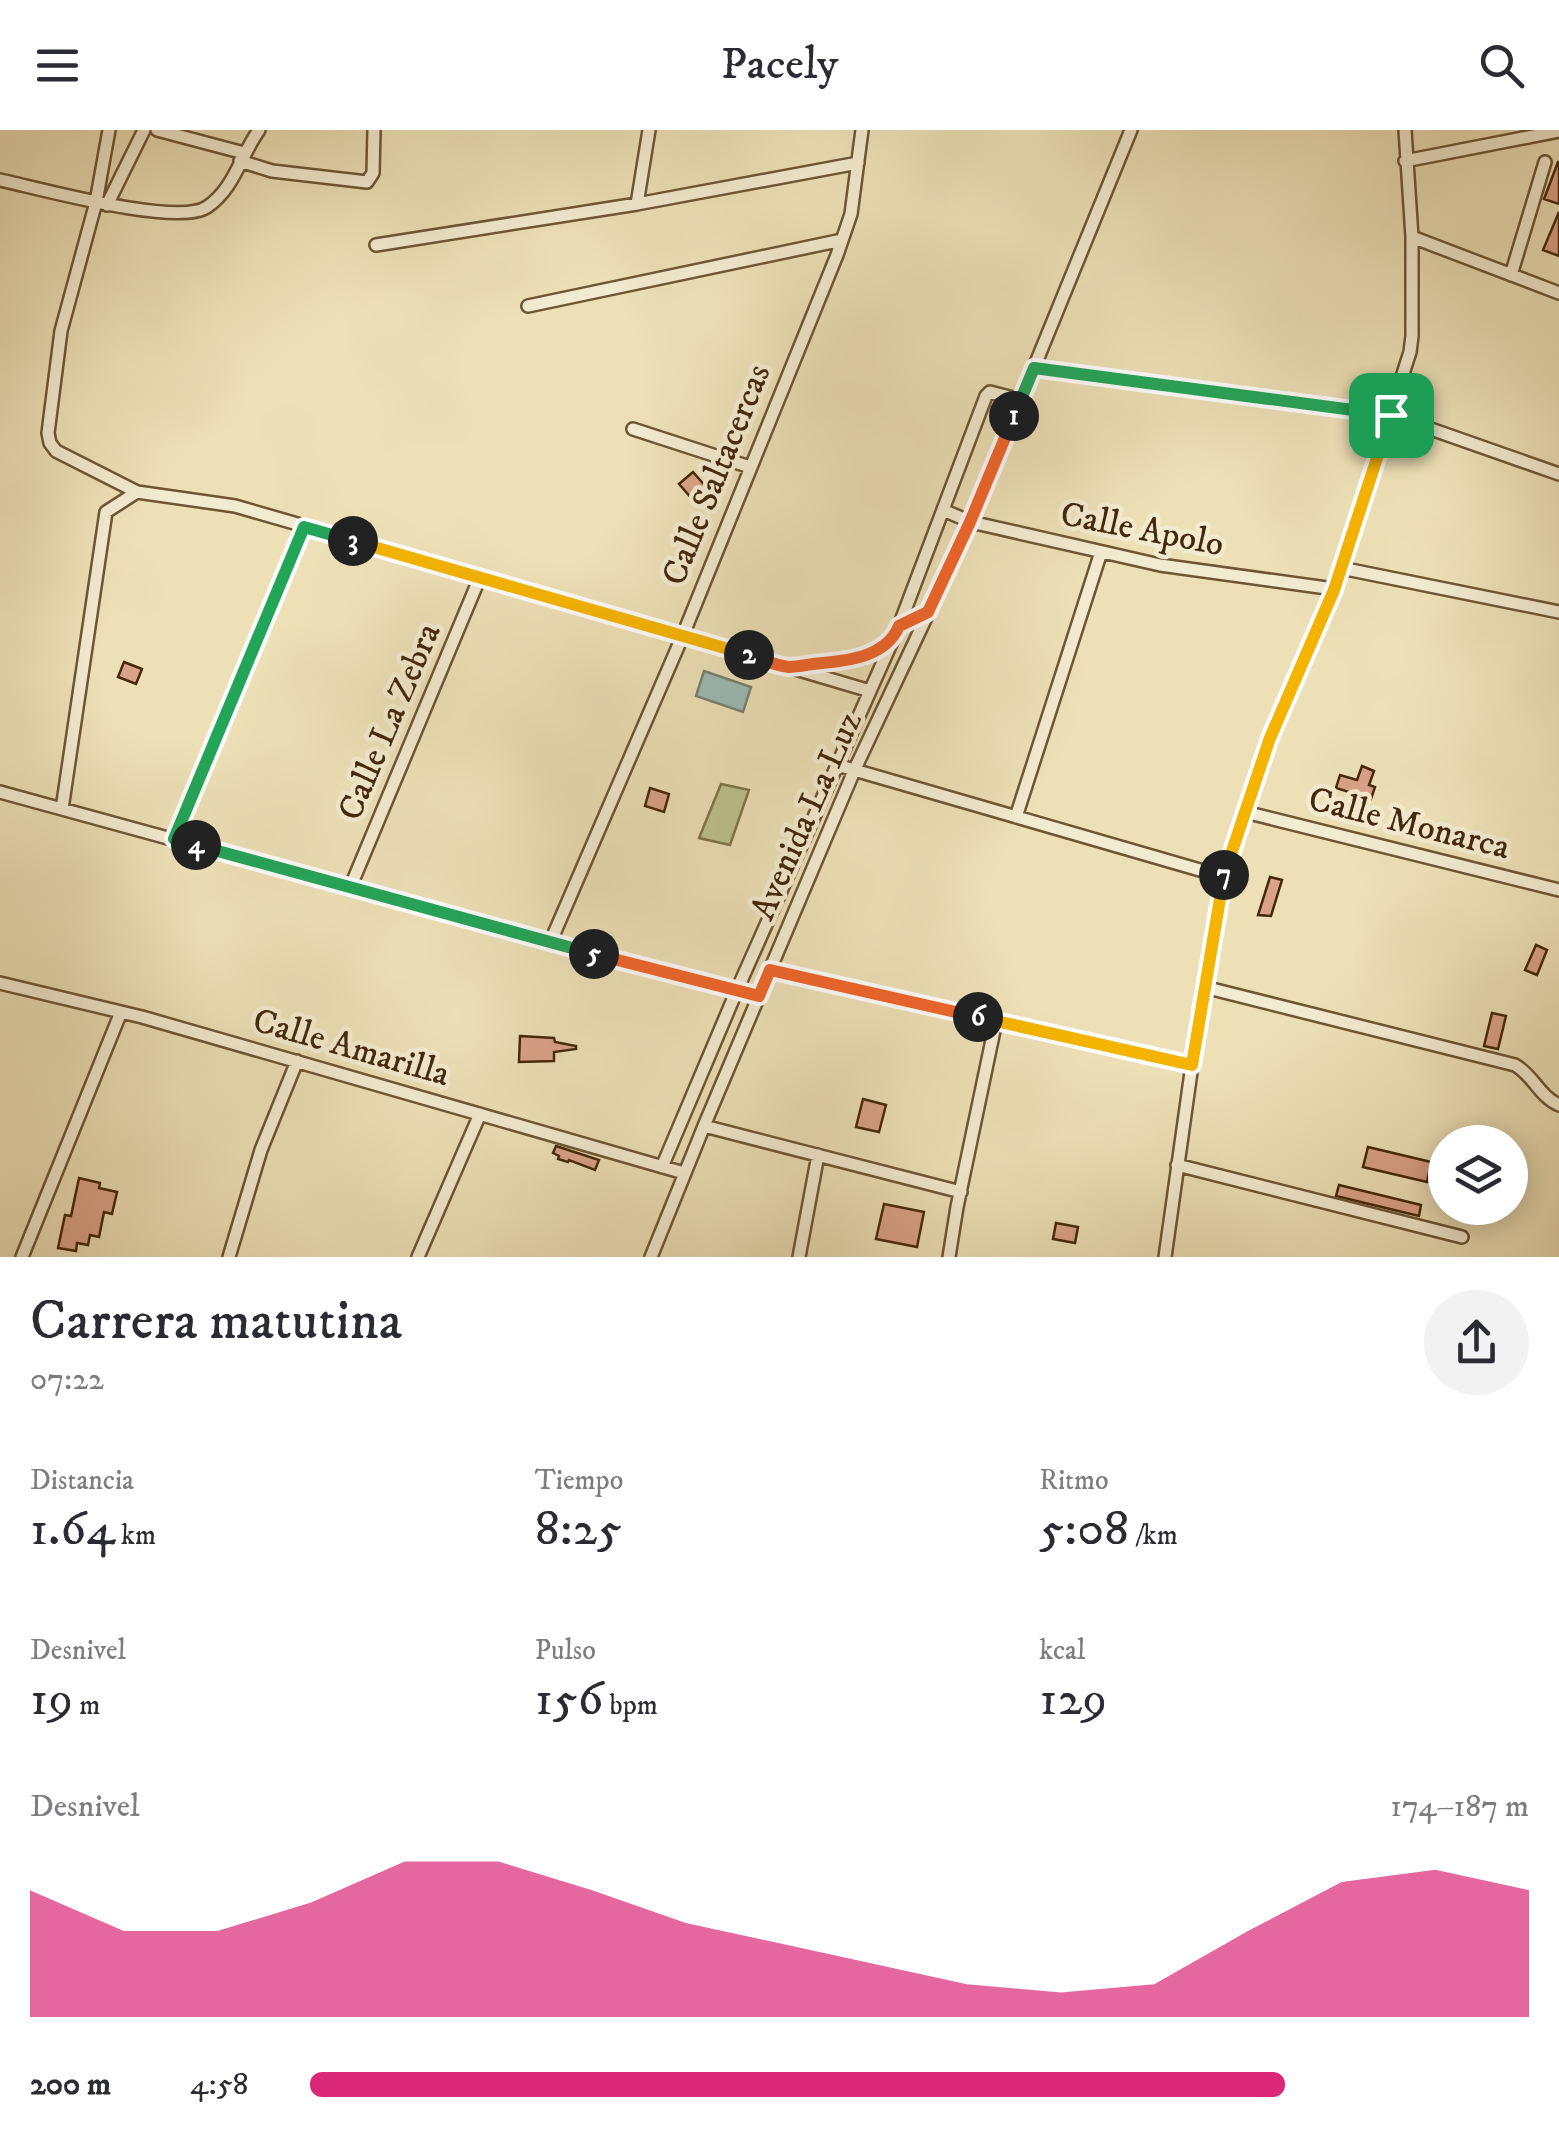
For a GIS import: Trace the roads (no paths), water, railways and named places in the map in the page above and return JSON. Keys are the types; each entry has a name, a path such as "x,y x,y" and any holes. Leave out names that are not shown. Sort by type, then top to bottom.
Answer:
{"street":[{"path":"109,130 101,203 61,331 48,433 56,451 137,492 235,506 870,691"},
{"path":"101,203 144,130"},
{"path":"157,130 242,157 272,171 367,182 373,173 374,130"},
{"path":"0,180 101,203 186,214 207,207 232,180 259,130"},
{"path":"637,204 649,130"},
{"name":"Calle Saltacercas","path":"550,943 682,635 842,240 851,214 862,130"},
{"name":"Avenida La Luz","path":"651,1257 854,770 970,522 1131,130"},
{"path":"1165,1257 1224,877 1270,738 1334,590 1407,367 1412,336 1412,238 1404,130"},
{"path":"1405,160 1559,131"},
{"path":"1511,275 1545,162"},
{"path":"376,245 637,204 858,163"},
{"path":"1412,238 1559,293"},
{"path":"528,306 842,240"},
{"path":"1034,368 1391,415 1559,474"},
{"name":"Avenida La Luz","path":"662,1167 897,630 986,396 990,392 1021,400"},
{"path":"633,429 750,467"},
{"path":"62,809 106,512 137,492"},
{"name":"Calle Apolo","path":"943,510 970,522 1160,565 1334,590"},
{"path":"174,839 304,527"},
{"path":"1016,817 1100,552"},
{"path":"1341,568 1559,612"},
{"name":"Calle La Zebra","path":"350,888 480,577"},
{"path":"788,667 870,654 897,630 928,612"},
{"path":"837,765 1224,877"},
{"path":"0,792 550,943 759,996"},
{"name":"Calle Monarca","path":"1246,812 1559,890"},
{"path":"770,970 1192,1065"},
{"name":"Calle Amarilla","path":"0,983 121,1012 684,1173"},
{"path":"1204,987 1515,1064 1526,1071 1543,1096 1559,1105"},
{"path":"22,1257 121,1012"},
{"path":"950,1257 996,1021"},
{"path":"229,1257 261,1150 297,1061"},
{"path":"418,1257 480,1114"},
{"path":"704,1126 961,1192"},
{"path":"799,1257 818,1155"},
{"path":"1177,1164 1462,1236"}],"water":[{"path":"704,671 751,687 743,712 696,696"}]}
